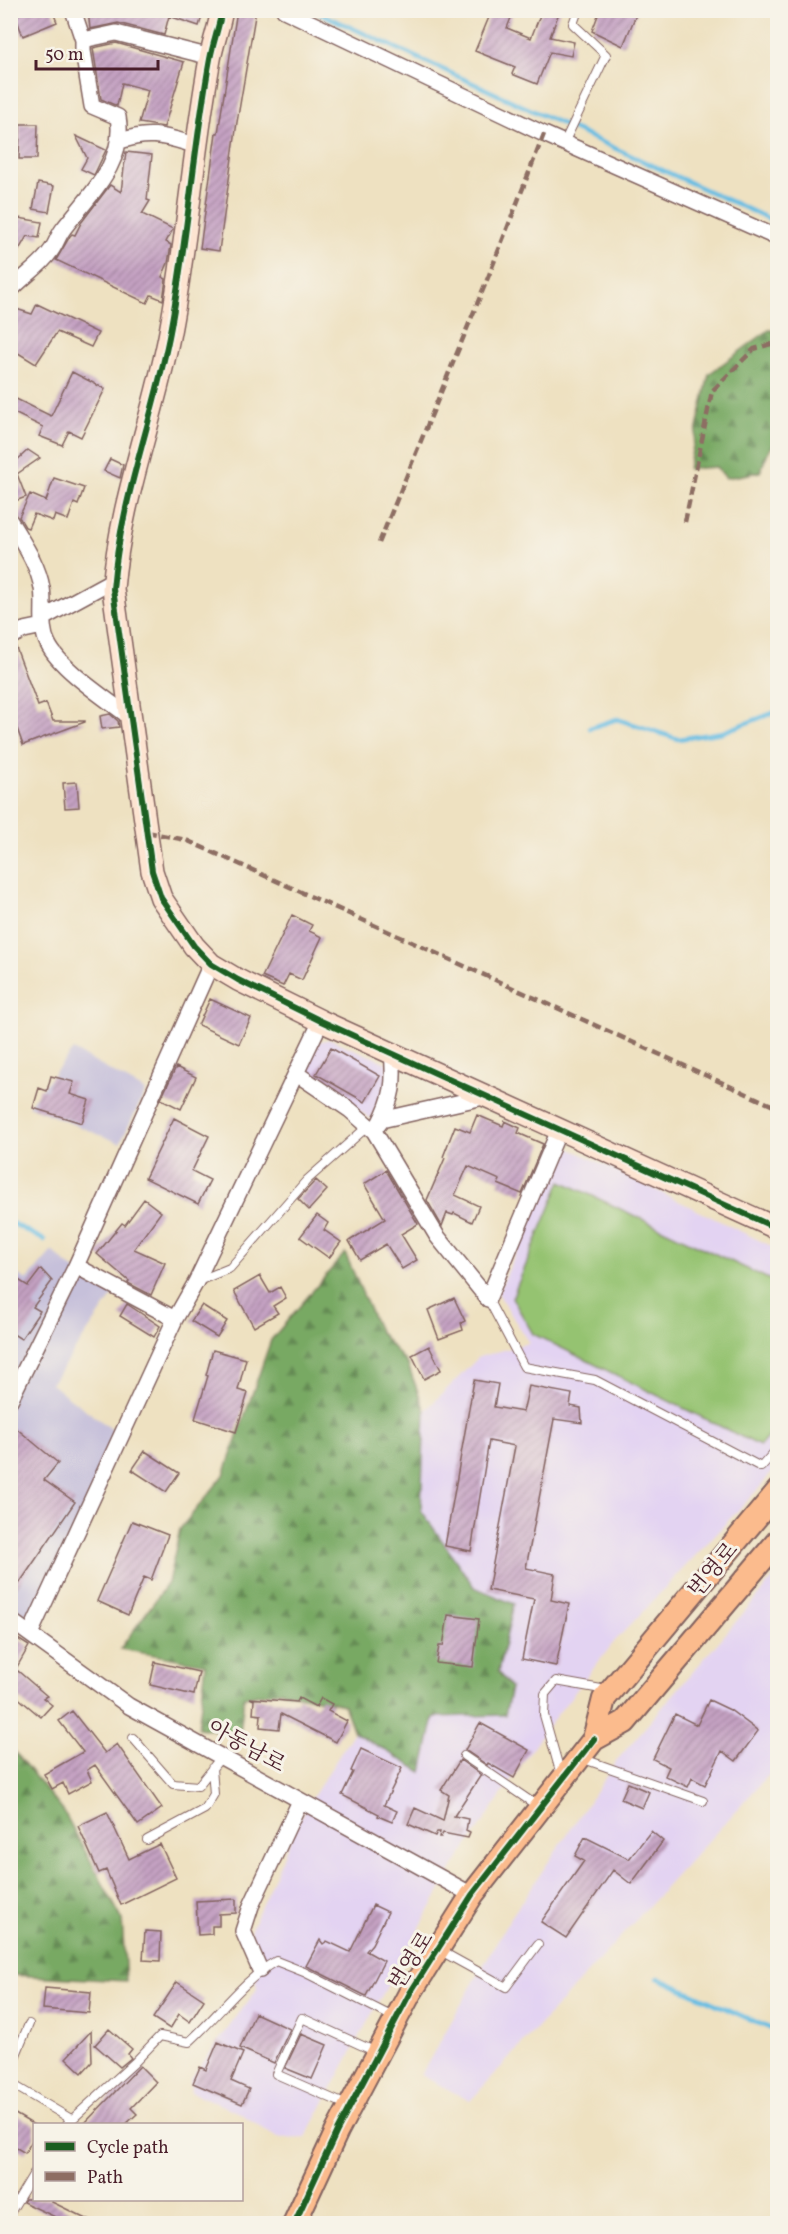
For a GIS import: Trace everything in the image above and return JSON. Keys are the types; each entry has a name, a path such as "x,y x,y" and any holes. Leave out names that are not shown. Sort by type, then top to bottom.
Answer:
{"main road":[{"name":"번영로","path":"594,1739 604,1700 777,1491"},
{"name":"번영로","path":"294,2223 410,1993 472,1895 594,1739 625,1722 777,1541"}],"street":[{"path":"10,291 50,253 61,231 103,177 114,159 120,141 118,117 92,106 83,51 84,40 74,10"},
{"path":"222,10 211,57 181,268 168,339 126,507 113,580 152,871 161,898 194,946 211,964 254,988 321,1021 560,1128 777,1229"},
{"path":"284,10 777,238"},
{"path":"84,40 116,33 211,57"},
{"path":"120,141 155,134 198,146"},
{"path":"10,521 35,564 42,586 43,622 48,644 62,661 131,718"},
{"path":"10,638 43,622 113,580"},
{"path":"10,1400 76,1266 211,964"},
{"path":"30,1634 175,1319 196,1282 321,1021"},
{"path":"374,1126 389,1105 394,1078 392,1053"},
{"path":"297,1074 374,1126 437,1236 488,1299 560,1128"},
{"path":"374,1126 488,1096"},
{"path":"76,1266 175,1319"},
{"name":"아동남로","path":"10,1620 129,1706 217,1762 300,1801 472,1895"},
{"path":"260,1970 243,1931 251,1905 300,1801"}],"lane":[{"path":"566,139 606,54 573,24 578,10"},
{"path":"196,1282 230,1268 307,1180 374,1126"},
{"path":"488,1299 524,1367 595,1380 761,1467 777,1448"},
{"path":"562,1779 544,1715 545,1694 556,1681 612,1690"},
{"path":"133,1738 173,1784 198,1786 217,1762"},
{"path":"464,1756 540,1808"},
{"path":"579,1758 703,1801"},
{"path":"147,1840 206,1809 214,1794 217,1762"},
{"path":"438,1949 506,1987 538,1944"},
{"path":"10,2082 69,2122 160,2036 189,2042 260,1970 276,1961 304,1972 397,2019"},
{"path":"351,2106 276,2074 302,2018 379,2054"},
{"path":"10,2070 28,2024"},
{"path":"10,2212 33,2175"}],"shaded area":[{"path":"330,1039 387,1063 388,1084 371,1119 305,1073 318,1042"},
{"path":"73,1050 146,1091 120,1143 28,1106"},
{"path":"565,1146 777,1249 777,1465 761,1486 614,1642 542,1734 454,1866 306,2137 277,2138 240,2113 191,2092 190,2080 257,1989 251,1929 301,1816 354,1732 422,1771 434,1717 498,1672 514,1604 474,1587 421,1510 425,1411 479,1357 529,1343 498,1293"},
{"path":"52,1251 69,1266 114,1294 51,1384 117,1433 34,1628 11,1610 10,1384 14,1377 10,1374 10,1273 12,1271 27,1280"},
{"path":"777,1574 777,1766 470,2101 421,2075 508,1922 618,1759"}],"green space":[{"path":"769,330 777,331 777,440 768,452 760,472 726,478 716,467 688,469 709,374"},
{"path":"561,1181 777,1283 777,1426 760,1446 533,1334 512,1298"},
{"path":"345,1253 379,1331 408,1365 425,1411 421,1510 474,1587 514,1604 498,1672 511,1688 505,1715 434,1717 422,1772 354,1732 344,1705 281,1691 244,1697 240,1733 198,1728 206,1664 120,1649 168,1583 180,1529 224,1475 271,1340"},
{"path":"14,1751 64,1812 122,1919 126,1981 11,1975 10,1756"}],"building":[{"path":"28,10 52,10 57,22 23,36 15,15"},
{"path":"88,10 204,10 199,26 169,16 164,35 118,23 90,29"},
{"path":"237,10 256,10 219,251 200,248 216,133 218,133"},
{"path":"492,10 514,10 507,28 531,38 542,10 560,10 550,37 574,42 571,56 550,52 537,84 512,74 515,67 475,51"},
{"path":"600,10 638,10 623,46 592,31"},
{"path":"116,43 184,62 164,127 139,123 148,90 122,83 117,106 101,99 93,48"},
{"path":"20,124 38,124 37,159 19,159"},
{"path":"76,136 106,150 94,175 81,169 87,158"},
{"path":"126,152 152,155 147,200 150,201 142,214 173,229 166,242 171,245 168,263 162,277 166,279 163,300 151,295 147,303 56,260 70,236 75,235 81,223 110,185 121,192"},
{"path":"38,183 54,186 49,212 33,209"},
{"path":"13,217 42,222 39,238 27,236 10,265 10,232"},
{"path":"37,304 98,333 91,347 57,332 36,364 10,348 10,307 32,314"},
{"path":"72,372 105,389 81,437 69,431 62,445 39,436 43,427 10,411 10,396 51,416"},
{"path":"28,450 40,458 17,474 26,497 10,503 10,460 13,464"},
{"path":"110,459 123,465 120,478 104,471"},
{"path":"54,478 84,488 78,505 74,503 68,520 55,515 53,521 34,514 28,528 25,527 19,517 30,494 46,501"},
{"path":"15,645 38,706 46,703 53,721 85,722 23,745 10,709 10,647"},
{"path":"110,714 118,721 119,727 102,729 100,716"},
{"path":"77,782 79,807 65,808 63,783"},
{"path":"292,915 312,925 309,931 322,937 302,980 289,974 283,986 262,977"},
{"path":"210,999 251,1018 239,1044 198,1025"},
{"path":"331,1048 380,1076 365,1102 316,1074"},
{"path":"176,1067 196,1077 181,1109 161,1099"},
{"path":"51,1076 74,1082 70,1094 89,1100 82,1123 33,1108 39,1088 47,1091"},
{"path":"477,1115 503,1126 505,1121 520,1128 518,1133 543,1144 522,1194 498,1184 500,1180 468,1166 455,1195 479,1206 472,1222 454,1213 453,1215 447,1213 442,1226 427,1200 445,1158 443,1157 455,1126 470,1132"},
{"path":"174,1118 209,1136 192,1171 210,1180 198,1204 145,1178"},
{"path":"386,1170 418,1224 401,1234 417,1260 402,1269 386,1244 360,1260 349,1241 385,1219 364,1184"},
{"path":"316,1180 327,1190 309,1210 298,1199"},
{"path":"144,1199 161,1212 134,1249 165,1263 151,1295 128,1283 129,1281 97,1254 122,1223 125,1225"},
{"path":"317,1215 328,1223 324,1230 341,1242 329,1258 300,1237"},
{"path":"41,1269 52,1281 33,1307 40,1311 21,1339 10,1332 10,1289 17,1279 28,1286"},
{"path":"260,1276 270,1293 280,1287 286,1298 273,1306 278,1313 254,1327 234,1291"},
{"path":"454,1298 465,1321 461,1323 463,1330 439,1339 428,1310"},
{"path":"127,1304 160,1326 154,1337 120,1316"},
{"path":"202,1305 227,1321 217,1337 191,1321"},
{"path":"429,1346 441,1370 424,1379 412,1355"},
{"path":"213,1350 246,1359 238,1390 248,1393 236,1432 195,1419"},
{"path":"474,1380 498,1384 494,1407 523,1412 529,1386 572,1394 570,1406 581,1408 582,1423 554,1419 526,1568 555,1574 551,1600 569,1604 556,1666 522,1659 534,1599 488,1590 515,1446 489,1441 471,1551 445,1546"},
{"path":"16,1428 58,1463 44,1480 75,1502 10,1597 10,1435"},
{"path":"145,1451 179,1473 166,1492 132,1470"},
{"path":"132,1521 168,1535 151,1580 144,1577 128,1615 97,1601"},
{"path":"448,1615 479,1619 473,1667 436,1663 439,1646 443,1646"},
{"path":"10,1634 29,1646 10,1679"},
{"path":"155,1662 199,1672 194,1695 150,1685"},
{"path":"18,1671 47,1696 43,1698 52,1705 41,1717 10,1691 10,1681"},
{"path":"250,1698 297,1702 299,1698 316,1707 321,1698 332,1704 328,1711 347,1721 336,1742 281,1714 279,1729 260,1727 261,1715 253,1714 254,1700"},
{"path":"709,1700 730,1710 758,1731 736,1761 722,1751 705,1785 692,1778 688,1787 665,1776 669,1767 653,1759 675,1714 697,1725"},
{"path":"72,1711 105,1753 117,1744 162,1808 138,1825 95,1765 87,1770 92,1781 68,1794 63,1783 52,1789 44,1774 83,1752 59,1721"},
{"path":"480,1723 529,1750 514,1778 488,1763 487,1765 465,1750"},
{"path":"361,1749 402,1768 384,1805 397,1811 392,1822 342,1795"},
{"path":"460,1760 481,1775 454,1816 468,1819 466,1831 470,1833 468,1838 443,1833 439,1837 440,1832 437,1832 435,1836 408,1824 415,1808 443,1821 449,1795 441,1790"},
{"path":"628,1783 649,1792 642,1808 621,1799"},
{"path":"107,1812 129,1859 160,1844 176,1878 121,1905 106,1870 99,1873 78,1826"},
{"path":"651,1831 663,1841 631,1884 613,1870 566,1938 541,1922 584,1861 575,1856 585,1837 629,1859"},
{"path":"236,1899 236,1913 219,1914 219,1926 212,1926 212,1934 198,1935 196,1901"},
{"path":"373,1905 388,1912 366,1951 384,1961 366,1996 306,1966 320,1940 323,1944 327,1941 350,1952"},
{"path":"145,1931 161,1932 160,1961 143,1960"},
{"path":"177,1982 204,2000 190,2022 179,2014 170,2029 153,2018"},
{"path":"45,1988 91,1992 89,2013 43,2009"},
{"path":"255,2013 290,2029 274,2063 240,2048"},
{"path":"109,2029 132,2049 128,2054 131,2058 120,2067 95,2045"},
{"path":"91,2031 92,2062 82,2073 66,2058"},
{"path":"301,2034 327,2045 312,2079 285,2068"},
{"path":"218,2042 243,2053 231,2081 249,2089 242,2104 193,2083 200,2067 206,2070"},
{"path":"140,2066 156,2082 131,2108 137,2114 127,2123 85,2123"},
{"path":"10,2111 33,2124 33,2139 25,2153 10,2144"},
{"path":"25,2199 52,2201 95,2223 68,2223 23,2202"}],"waterway":[{"path":"313,10 778,223"},
{"path":"590,728 617,719 678,739 723,732 778,711"},
{"path":"10,1222 44,1240"},
{"path":"658,1978 778,2032"}],"marked path":[{"path":"379,543 544,134"},
{"path":"685,522 712,391 754,349 778,342"},
{"path":"147,832 186,840 778,1108"}],"cycle path":[{"path":"222,10 204,94 181,268 169,337 122,525 113,589 152,871 161,898 194,946 211,964 238,980 321,1021 778,1229"},
{"path":"294,2224 337,2131 410,1993 472,1895 594,1739"}]}
